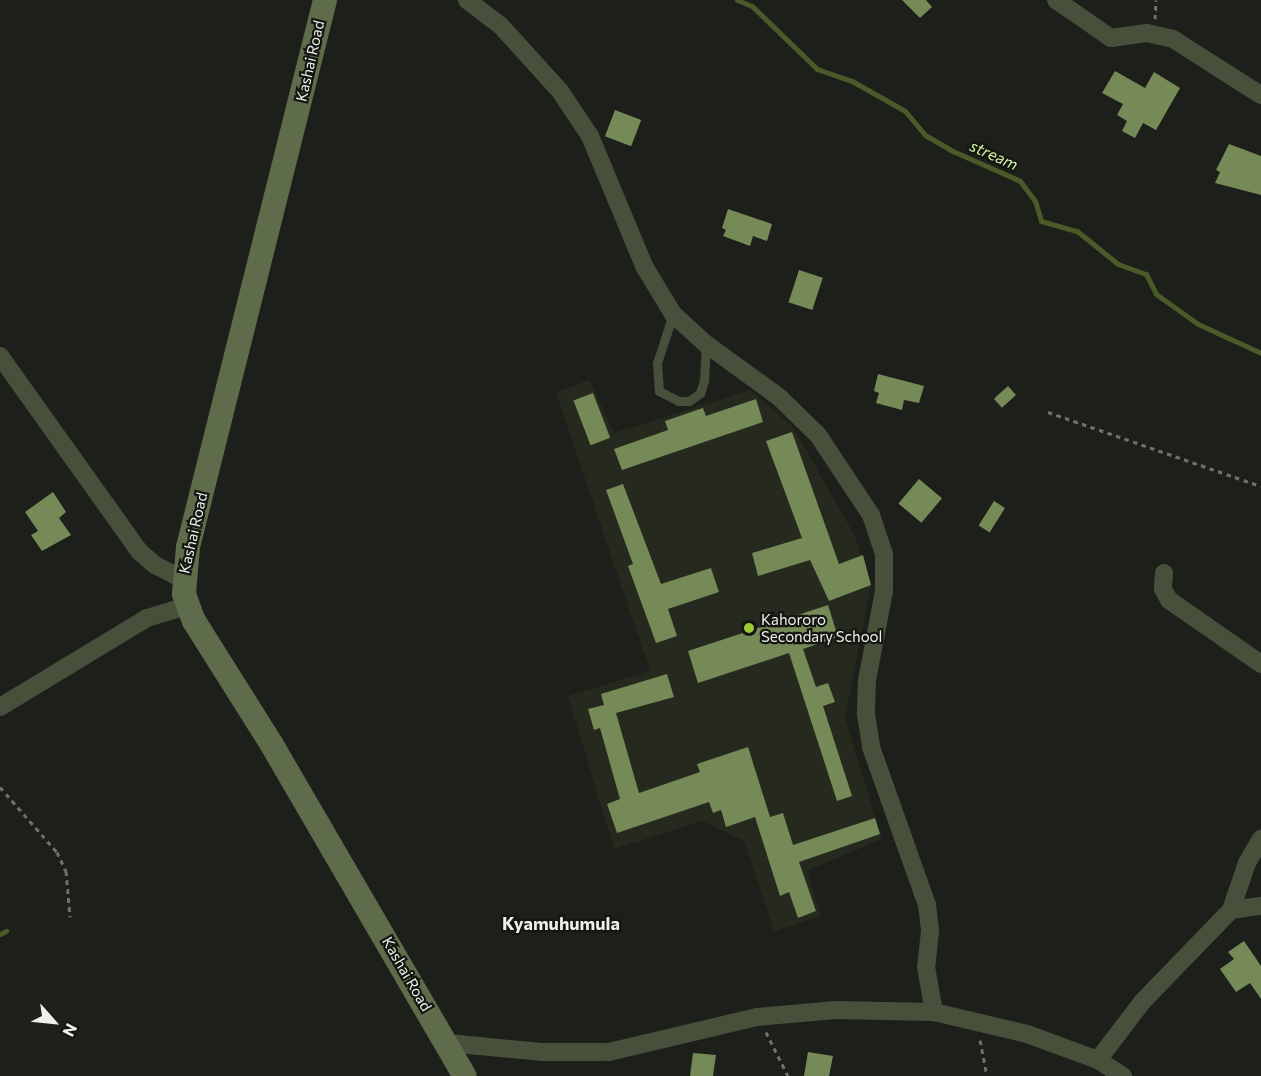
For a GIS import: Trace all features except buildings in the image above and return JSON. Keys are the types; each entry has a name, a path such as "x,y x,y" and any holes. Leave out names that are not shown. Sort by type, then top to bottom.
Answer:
{"street":[{"name":"Kashai Road","path":"325,0 182,579 188,606 448,1043 465,1076"},
{"path":"467,0 501,26 560,91 590,136 644,266 673,314 706,344 779,397 818,435 871,515 884,555 884,591 867,680 866,714 871,747 927,904 930,931 926,967 934,1012"},
{"path":"1056,0 1111,38 1147,33 1173,39 1261,95"},
{"path":"0,356 140,552 155,565 182,579"},
{"path":"1164,573 1163,589 1169,600 1261,664"},
{"path":"0,707 147,618 188,606"},
{"path":"1098,1060 1142,1002 1231,910 1247,863 1261,839"},
{"path":"1231,910 1261,906"},
{"path":"448,1043 541,1053 609,1052 757,1017 836,1010 934,1012 1027,1034 1098,1060 1123,1076"}],"lane":[{"path":"673,314 657,363 660,391 679,401 689,401 700,393 704,381 706,344"}],"path":[{"path":"1048,412 1261,486"},
{"path":"0,787 57,852 66,871 70,917"},
{"path":"757,1017 778,1050 788,1076"},
{"path":"974,1021 987,1076"}],"shaded area":[{"name":"Kahororo Secondary School","path":"589,380 614,433 750,390 793,427 855,536 871,585 845,718 882,839 807,871 821,916 774,931 744,841 702,821 614,849 568,696 650,671 556,392"}],"waterway":[{"name":"stream","path":"737,0 752,6 817,69 852,81 905,111 925,135 955,152 1020,181 1035,201 1041,221 1077,231 1118,264 1146,274 1156,294 1198,324 1261,353"},
{"path":"0,934 6,931"}],"place":[{"name":"Kahororo Secondary School","path":"749,628"}],"district":[{"name":"Kyamuhumula","path":"561,923"}]}
